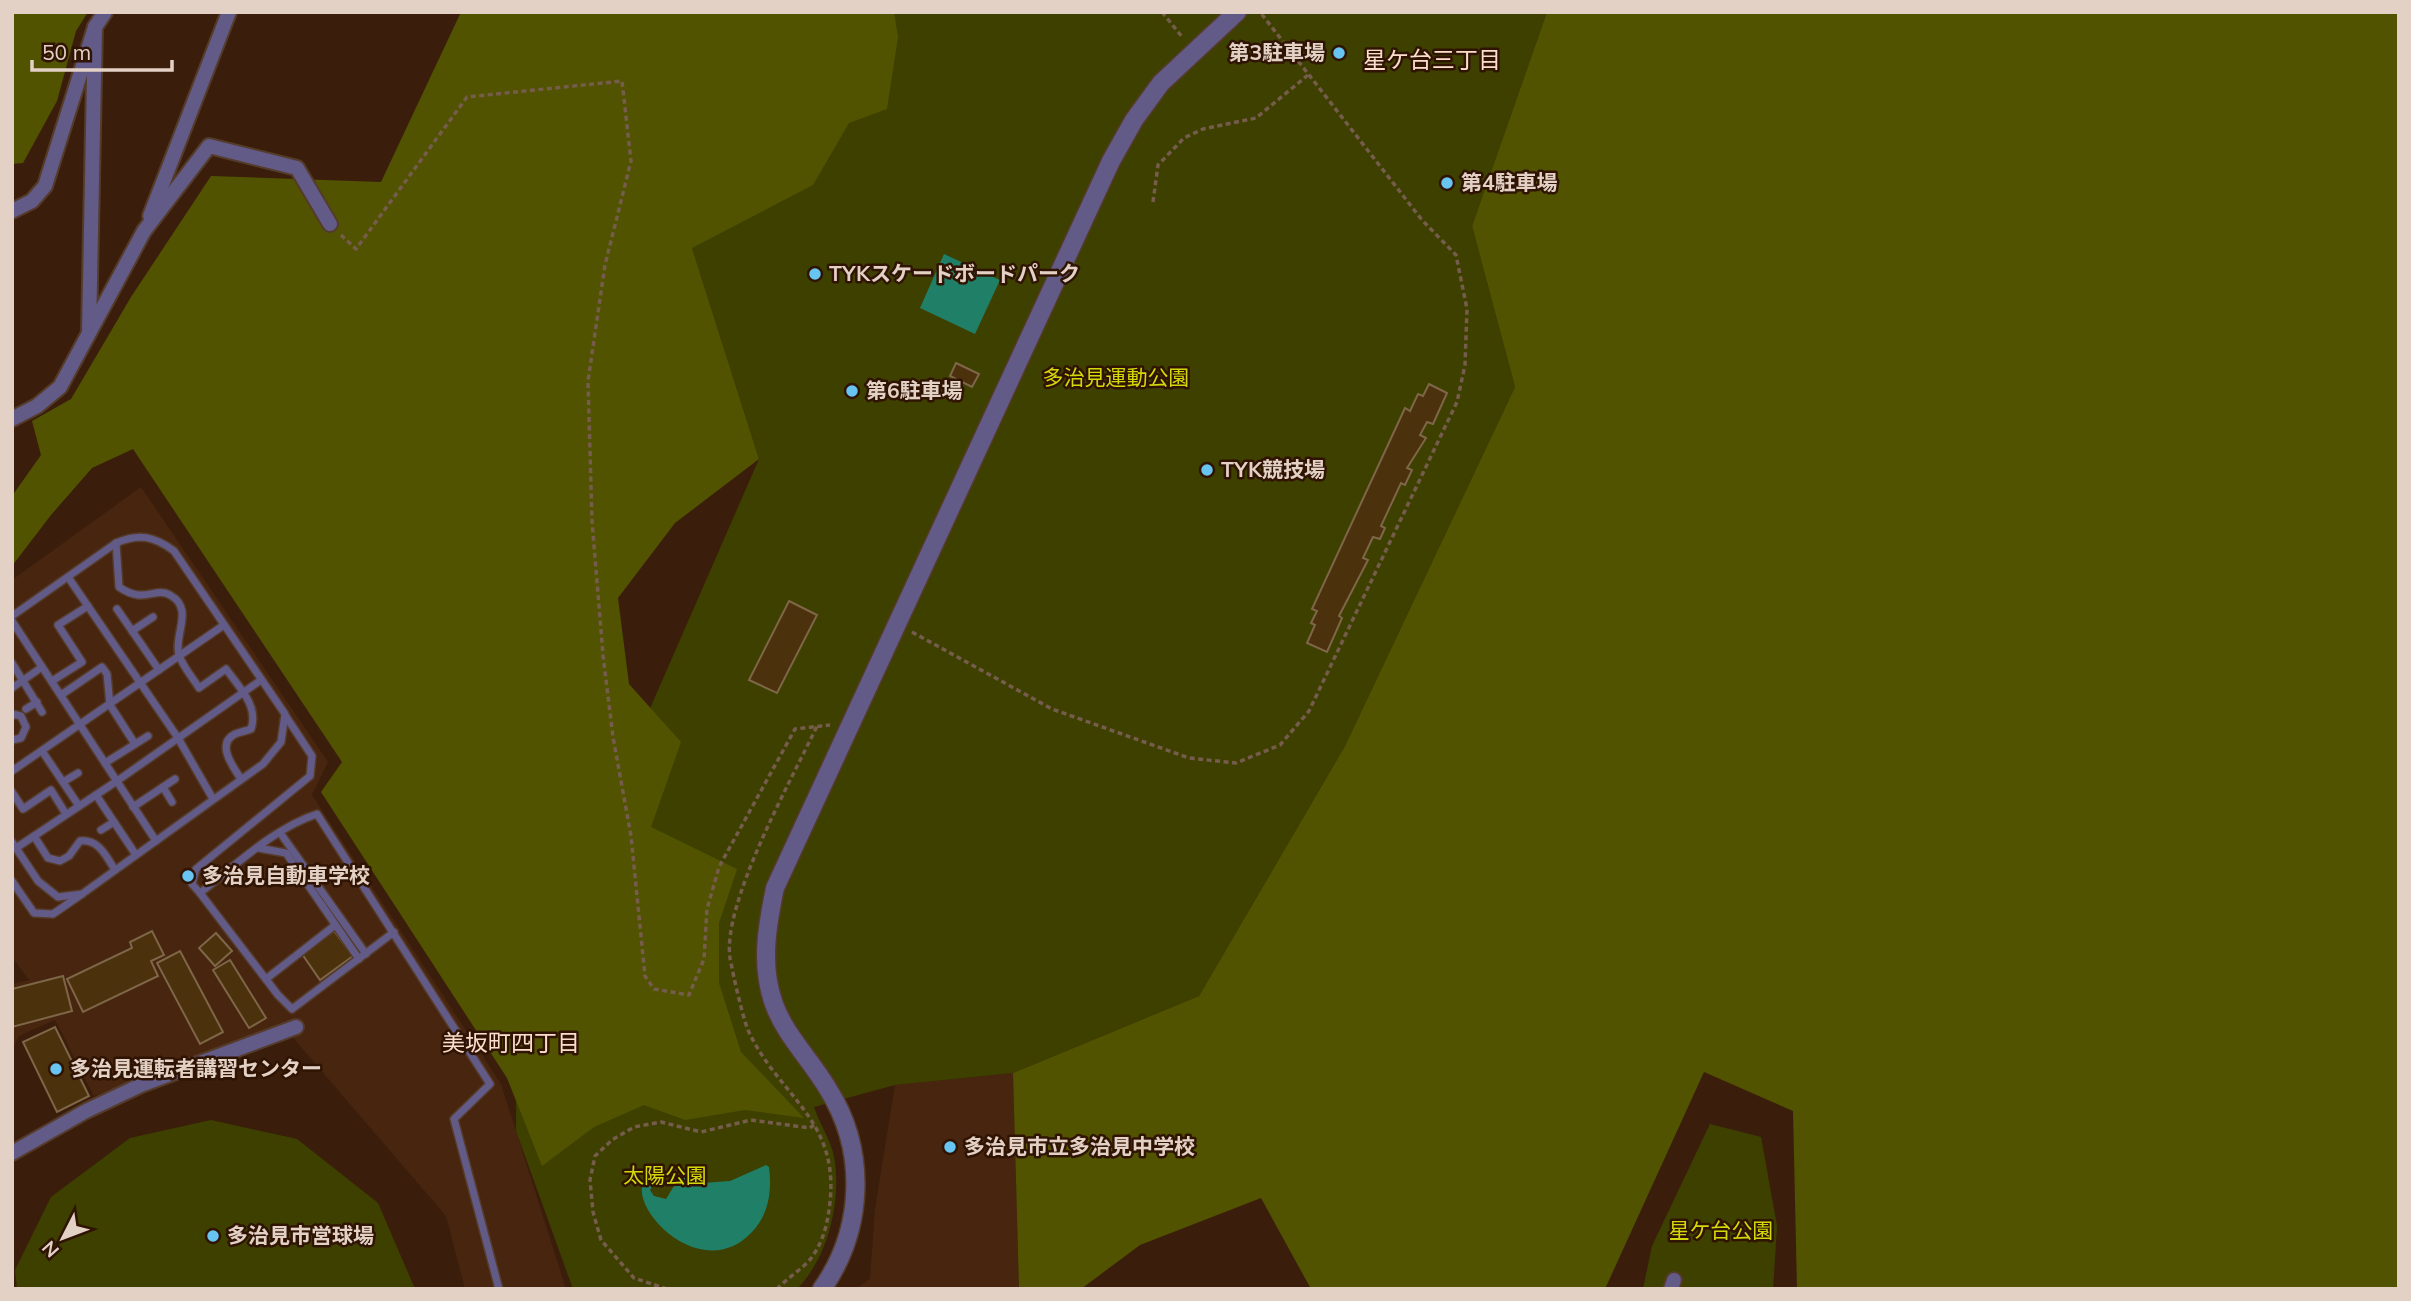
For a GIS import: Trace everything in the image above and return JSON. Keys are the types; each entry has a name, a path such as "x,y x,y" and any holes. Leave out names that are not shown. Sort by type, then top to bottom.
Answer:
{"street":[{"path":"12,211 32,201 46,186 96,27 105,12"},
{"path":"12,419 37,406 60,387 89,337 144,231 229,12"},
{"path":"822,1289 839,1264 850,1226 857,1189 856,1158 842,1114 790,1035 774,1004 767,973 766,932 775,888 1111,161 1134,120 1161,83 1237,12"},
{"path":"89,337 96,27"},
{"path":"144,231 209,146 297,168 330,224"},
{"path":"12,1153 86,1111 141,1085 296,1027"}],"lane":[{"path":"156,841 12,619 116,543 133,536 158,539 174,551 312,756 310,776 196,869 192,884 292,1009 394,932"},
{"path":"116,543 119,587 132,596 147,597 160,592 170,595 181,606 183,624 177,640 180,656 199,688 226,669 243,693 255,718 251,729 234,734 227,743 227,758 241,779"},
{"path":"68,577 178,738 213,799"},
{"path":"52,681 82,662 58,625 88,606"},
{"path":"117,609 159,670"},
{"path":"132,631 153,617"},
{"path":"12,771 224,625"},
{"path":"12,663 43,712"},
{"path":"12,688 43,667"},
{"path":"61,695 102,667 107,674 110,705 135,744"},
{"path":"82,894 58,897 38,881 14,845 34,836 117,781 261,680"},
{"path":"26,709 37,702"},
{"path":"12,714 21,716 26,727 21,738 12,740"},
{"path":"12,881 34,913 53,914 263,764 281,742 285,714"},
{"path":"105,763 148,736"},
{"path":"42,751 79,806"},
{"path":"63,782 78,773"},
{"path":"133,807 176,779"},
{"path":"163,787 172,802"},
{"path":"12,792 23,809 51,790 66,814"},
{"path":"96,795 136,855"},
{"path":"200,893 258,848 317,814 491,1084 454,1119 499,1289"},
{"path":"101,830 114,822"},
{"path":"281,834 363,957"},
{"path":"34,836 48,858 60,861 69,856 80,841 89,840 99,846 115,870"},
{"path":"258,848 286,853 334,926 363,957"},
{"path":"266,979 334,926"}],"path":[{"path":"1162,12 1193,51"},
{"path":"898,624 1052,709 1189,758 1236,763 1280,745 1309,711 1457,402 1465,365 1467,309 1456,255 1422,220 1259,12"},
{"path":"1153,202 1158,165 1184,138 1203,129 1256,118 1308,75"},
{"path":"330,224 356,248 467,97 622,81 631,161 605,265 588,381 592,521 612,737 631,836 645,976 654,989 689,995 704,959 707,909 719,867 795,729 849,725"},
{"path":"667,1289 634,1278 601,1240 593,1212 590,1180 595,1156 612,1140 634,1127 661,1122 701,1132 751,1120 810,1128 815,1124 831,1161 827,1226 812,1257 777,1289"}],"shaded area":[{"path":"12,12 88,12 76,31 57,101 23,163 12,164"},
{"path":"461,12 894,12 898,37 887,109 849,123 813,185 692,248 759,459 675,523 618,598 629,684 681,742 651,827 737,869 719,923 719,983 741,1052 804,1118 745,1110 685,1120 644,1105 594,1127 542,1166 507,1078 321,792 342,762 133,449 92,468 12,566 12,496 41,455 32,421 71,399 131,297 211,176 381,182"},
{"path":"1547,12 2399,12 2399,1289 1797,1289 1793,1111 1704,1072 1605,1289 1311,1289 1261,1198 1140,1245 1081,1289 1019,1289 1013,1073 1199,996 1345,746 1515,387 1472,226"},
{"name":"多治見自動車学校","path":"141,487 328,762 312,795 501,1084 566,1289 465,1289 446,1216 283,1026 94,1096 55,1020 19,1036 12,1050 12,984 29,980 12,957 12,580"},
{"name":"多治見市立多治見中学校","path":"1013,1073 1019,1289 855,1289 870,1279 875,1209 895,1085"}],"green space":[{"name":"多治見運動公園","path":"757,12 1547,12 1472,226 1515,387 1345,746 1199,996 1013,1073 895,1085 814,1107 834,1157 836,1191 824,1245 808,1276 797,1289 573,1289 516,1131 517,963 593,839 759,459 692,248"},
{"name":"多治見市営球場","path":"211,1120 297,1139 378,1203 415,1289 17,1289 15,1270 51,1197 130,1138"},
{"name":"星ケ台公園","path":"1710,1124 1761,1137 1777,1226 1773,1289 1643,1289 1652,1246"}],"water":[{"path":"944,254 1000,280 975,334 920,308"},
{"path":"766,1165 769,1167 770,1185 766,1210 752,1232 728,1248 703,1250 679,1241 660,1225 646,1207 642,1189 648,1176 668,1172 655,1181 650,1190 654,1196 666,1199 682,1173 689,1175 690,1184 730,1181"}],"building":[{"path":"956,363 979,374 972,387 950,376"},
{"path":"1429,384 1447,393 1433,424 1427,422 1420,435 1426,438 1407,468 1412,470 1405,485 1401,483 1381,526 1385,528 1380,539 1373,537 1363,558 1368,560 1339,616 1342,618 1327,652 1307,643 1315,625 1311,623 1317,611 1312,609 1405,408 1410,411 1418,394 1423,396"},
{"path":"789,601 817,615 777,693 749,680"},
{"path":"152,931 164,955 151,961 158,976 83,1012 67,979 132,948 130,942"},
{"path":"334,931 353,956 320,980 302,954"},
{"path":"216,933 232,951 215,966 199,948"},
{"path":"180,951 223,1032 200,1044 157,963"},
{"path":"230,960 266,1018 249,1028 213,970"},
{"path":"63,976 72,1011 12,1027 12,989"},
{"name":"多治見運転者講習センター","path":"55,1027 89,1096 57,1112 23,1042"}],"place":[{"name":"第3駐車場","path":"1339,53"},
{"name":"第4駐車場","path":"1447,183"},
{"name":"TYKスケードボードパーク","path":"815,274"},
{"name":"第6駐車場","path":"852,391"},
{"name":"TYK競技場","path":"1207,470"},
{"name":"多治見自動車学校","path":"188,876"},
{"name":"多治見運転者講習センター","path":"56,1069"},
{"name":"多治見市立多治見中学校","path":"950,1147"},
{"name":"多治見市営球場","path":"213,1236"}],"district":[{"name":"星ケ台三丁目","path":"1432,60"},
{"name":"美坂町四丁目","path":"511,1043"}],"park label":[{"name":"太陽公園","path":"665,1176"}]}
